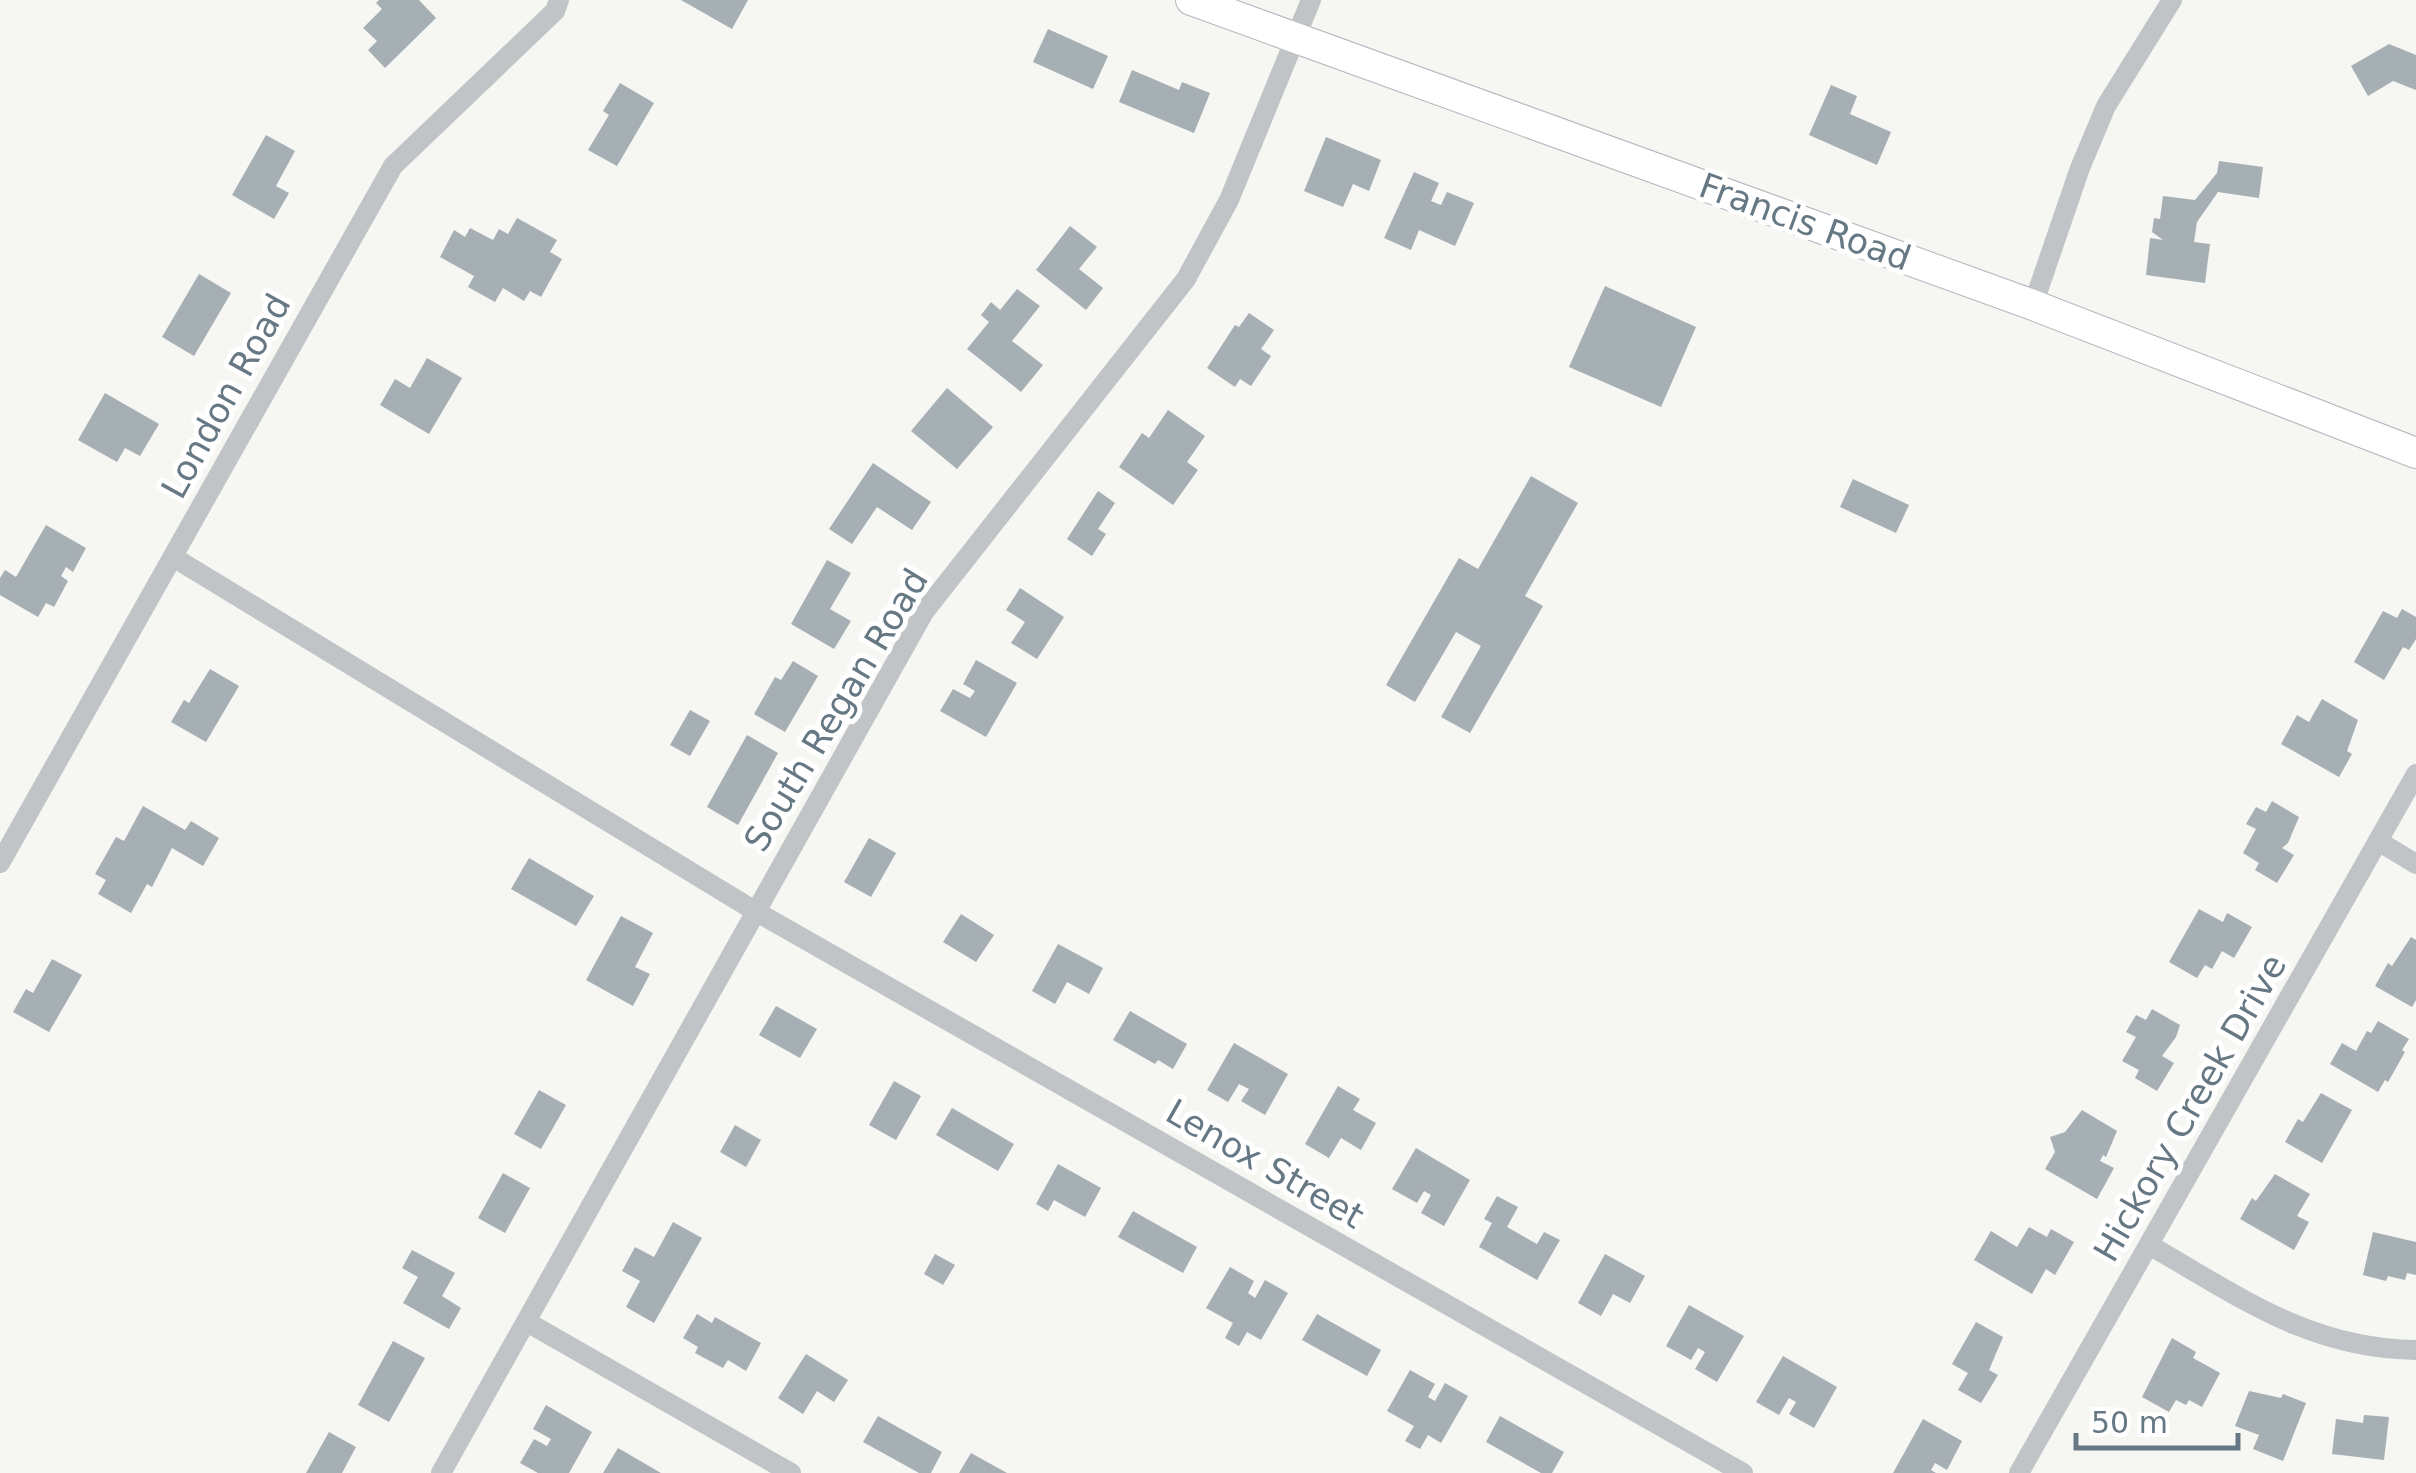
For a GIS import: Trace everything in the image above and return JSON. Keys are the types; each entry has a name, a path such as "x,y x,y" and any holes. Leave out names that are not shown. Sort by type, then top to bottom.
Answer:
{"street":[{"name":"London Road","path":"0,863 393,166 554,11 559,0"},
{"name":"Francis Road","path":"1191,0 2033,305 2416,453"},
{"name":"South Regan Road","path":"440,1473 924,612 1186,279 1228,200 1311,0"},
{"path":"2033,305 2080,168 2106,106 2172,0"},
{"name":"Lenox Street","path":"173,557 756,911 1743,1473"},
{"name":"Hickory Creek Drive","path":"2019,1473 2416,774"},
{"path":"2378,842 2416,864"},
{"path":"2150,1245 2288,1324 2358,1347 2416,1350"},
{"path":"527,1322 791,1473"}],"building":[{"path":"419,0 436,18 385,68 368,50 377,41 363,28 382,9 376,3"},
{"path":"681,0 748,0 732,29"},
{"path":"1048,29 1108,56 1093,89 1033,62"},
{"path":"2389,44 2416,55 2416,90 2393,81 2368,96 2351,66"},
{"path":"1132,70 1179,90 1182,82 1210,93 1194,133 1119,102"},
{"path":"620,83 654,103 617,166 588,150 609,115 603,111"},
{"path":"1831,85 1857,96 1850,114 1891,132 1877,165 1809,135"},
{"path":"266,135 295,151 276,186 289,193 274,219 232,195"},
{"path":"1326,137 1381,160 1369,191 1353,184 1343,207 1304,191"},
{"path":"2219,161 2263,167 2259,198 2218,192 2197,222 2194,242 2210,244 2205,283 2146,275 2150,238 2163,240 2152,232 2154,218 2160,219 2163,196 2195,200 2217,173"},
{"path":"1414,172 1439,183 1431,201 1441,205 1447,192 1474,203 1455,246 1419,230 1411,250 1384,238"},
{"path":"517,218 557,240 550,252 562,259 541,297 530,291 524,301 503,288 495,302 468,287 474,276 440,257 454,230 465,237 470,228 493,240 499,229 508,234"},
{"path":"1070,226 1097,247 1079,269 1103,288 1086,310 1036,270"},
{"path":"199,274 231,293 194,356 162,337"},
{"path":"1605,286 1696,327 1661,407 1569,367"},
{"path":"1017,289 1040,306 1012,341 1043,365 1021,392 967,349 989,322 981,315 991,302 1000,310"},
{"path":"1249,313 1274,330 1261,349 1271,356 1251,386 1240,379 1235,387 1207,368 1235,325 1239,327"},
{"path":"427,358 462,378 429,434 380,405 395,379 410,388"},
{"path":"947,388 993,427 957,469 911,431"},
{"path":"105,393 159,424 140,456 125,448 117,462 78,440"},
{"path":"1168,410 1205,436 1187,462 1198,470 1173,505 1119,467 1142,433 1149,438"},
{"path":"873,463 931,502 912,530 877,507 852,544 829,529"},
{"path":"1531,476 1578,503 1525,596 1543,606 1470,733 1441,717 1481,646 1456,632 1415,702 1386,685 1459,558 1478,569"},
{"path":"1853,479 1909,505 1896,533 1840,507"},
{"path":"1098,491 1115,503 1098,529 1106,534 1092,556 1067,539"},
{"path":"46,525 86,548 73,572 66,567 61,576 68,581 54,607 46,603 38,617 0,595 0,578 5,570 16,577"},
{"path":"827,560 851,573 830,609 851,621 834,649 791,624"},
{"path":"1020,588 1064,617 1037,659 1011,643 1025,622 1006,610"},
{"path":"2402,609 2416,617 2416,639 2409,650 2403,647 2384,680 2354,662 2383,611 2397,618"},
{"path":"976,660 1017,683 986,737 940,711 953,689 970,698 975,691 963,684"},
{"path":"793,661 818,676 785,732 754,714 775,677 781,680"},
{"path":"210,669 239,686 206,742 171,722 184,700 189,703"},
{"path":"2322,699 2358,720 2347,751 2352,754 2339,777 2281,744 2297,715 2309,722"},
{"path":"690,710 710,721 690,756 670,745"},
{"path":"747,735 778,753 738,825 707,807"},
{"path":"2272,801 2299,817 2282,848 2294,855 2277,883 2255,870 2259,863 2243,853 2256,829 2246,824 2256,807 2266,812"},
{"path":"143,806 185,830 191,821 219,838 203,866 172,848 152,887 147,884 131,913 98,894 106,880 95,874 116,837 124,841"},
{"path":"869,838 896,853 871,897 844,882"},
{"path":"529,858 594,896 576,926 511,889"},
{"path":"2199,909 2223,922 2227,913 2252,927 2234,958 2222,951 2212,969 2205,965 2197,978 2169,962"},
{"path":"961,914 994,935 976,962 943,942"},
{"path":"621,916 653,933 635,967 650,974 633,1006 586,980"},
{"path":"2411,937 2416,940 2416,1000 2412,1007 2375,986 2388,963 2392,966"},
{"path":"1058,944 1103,968 1089,994 1067,982 1055,1004 1032,991"},
{"path":"52,959 82,975 49,1032 13,1012 26,989 33,993"},
{"path":"776,1006 817,1029 800,1058 759,1035"},
{"path":"2152,1009 2180,1025 2162,1056 2174,1063 2157,1091 2135,1078 2139,1070 2122,1061 2136,1037 2126,1032 2136,1015 2146,1020"},
{"path":"1130,1011 1187,1044 1173,1069 1158,1060 1155,1064 1113,1040"},
{"path":"2378,1021 2409,1039 2388,1082 2385,1080 2378,1092 2330,1064 2342,1043 2356,1051"},
{"path":"1234,1043 1288,1074 1265,1115 1241,1101 1249,1089 1239,1084 1228,1102 1207,1090"},
{"path":"894,1081 921,1096 896,1140 869,1125"},
{"path":"1338,1086 1360,1099 1353,1110 1376,1123 1361,1150 1341,1138 1329,1158 1305,1144"},
{"path":"539,1090 566,1105 541,1149 514,1134"},
{"path":"2321,1093 2352,1110 2322,1163 2285,1142 2298,1119 2303,1122"},
{"path":"952,1108 1014,1144 998,1171 936,1135"},
{"path":"2082,1110 2117,1131 2106,1157 2103,1155 2100,1161 2114,1168 2097,1199 2045,1169 2055,1152 2050,1137 2065,1132"},
{"path":"735,1125 761,1140 746,1167 720,1152"},
{"path":"1416,1148 1470,1180 1444,1226 1421,1213 1431,1195 1424,1191 1417,1203 1392,1189"},
{"path":"1058,1164 1101,1188 1085,1217 1054,1200 1048,1211 1036,1204"},
{"path":"503,1173 530,1188 505,1233 478,1218"},
{"path":"2275,1174 2310,1194 2297,1216 2309,1222 2294,1250 2240,1219 2252,1198 2256,1201"},
{"path":"1497,1196 1518,1207 1507,1227 1537,1244 1544,1232 1560,1240 1537,1280 1479,1247 1492,1223 1484,1219"},
{"path":"1133,1211 1197,1247 1183,1273 1118,1237"},
{"path":"673,1222 702,1238 654,1323 626,1307 640,1281 622,1271 635,1247 654,1257"},
{"path":"2029,1227 2047,1237 2051,1229 2074,1242 2055,1275 2046,1269 2032,1294 1974,1260 1991,1231 2017,1247"},
{"path":"2373,1232 2416,1242 2416,1275 2407,1273 2405,1280 2388,1276 2386,1281 2363,1275"},
{"path":"412,1250 455,1273 442,1296 461,1308 449,1329 403,1303 418,1277 402,1268"},
{"path":"935,1254 955,1265 943,1285 924,1274"},
{"path":"1605,1254 1645,1276 1630,1303 1613,1294 1601,1316 1578,1303"},
{"path":"1230,1267 1254,1281 1248,1293 1255,1298 1265,1280 1288,1293 1261,1340 1247,1332 1239,1346 1225,1338 1233,1323 1206,1308"},
{"path":"1689,1305 1744,1336 1717,1382 1695,1369 1705,1352 1698,1348 1691,1360 1666,1346"},
{"path":"697,1314 712,1323 715,1317 761,1343 746,1371 728,1360 723,1368 695,1353 698,1347 683,1338"},
{"path":"1317,1314 1381,1350 1367,1376 1302,1340"},
{"path":"1976,1322 2003,1337 1989,1370 1998,1375 1981,1403 1958,1390 1968,1373 1952,1364"},
{"path":"2172,1338 2196,1352 2193,1358 2220,1373 2202,1407 2189,1400 2186,1405 2176,1400 2169,1412 2142,1397"},
{"path":"393,1341 425,1358 389,1422 358,1405"},
{"path":"806,1354 848,1380 834,1402 817,1391 803,1414 778,1398"},
{"path":"1783,1356 1837,1387 1814,1428 1789,1414 1796,1402 1789,1398 1779,1415 1756,1402"},
{"path":"1410,1370 1435,1384 1428,1397 1435,1401 1445,1383 1468,1396 1441,1443 1428,1435 1420,1449 1405,1441 1414,1426 1387,1411"},
{"path":"2249,1391 2281,1398 2283,1394 2306,1403 2283,1461 2253,1449 2259,1435 2235,1426"},
{"path":"546,1405 592,1432 569,1473 538,1473 520,1463 534,1439 547,1446 551,1439 533,1429"},
{"path":"2364,1415 2389,1417 2384,1460 2332,1454 2336,1419 2363,1423"},
{"path":"878,1416 942,1452 931,1473 919,1473 863,1442"},
{"path":"1500,1416 1564,1452 1552,1473 1541,1473 1486,1442"},
{"path":"1923,1419 1962,1441 1947,1470 1935,1463 1931,1470 1936,1473 1893,1473"},
{"path":"329,1432 356,1447 342,1473 306,1473"},
{"path":"618,1448 661,1473 603,1473"},
{"path":"971,1453 1007,1473 959,1473"}]}
